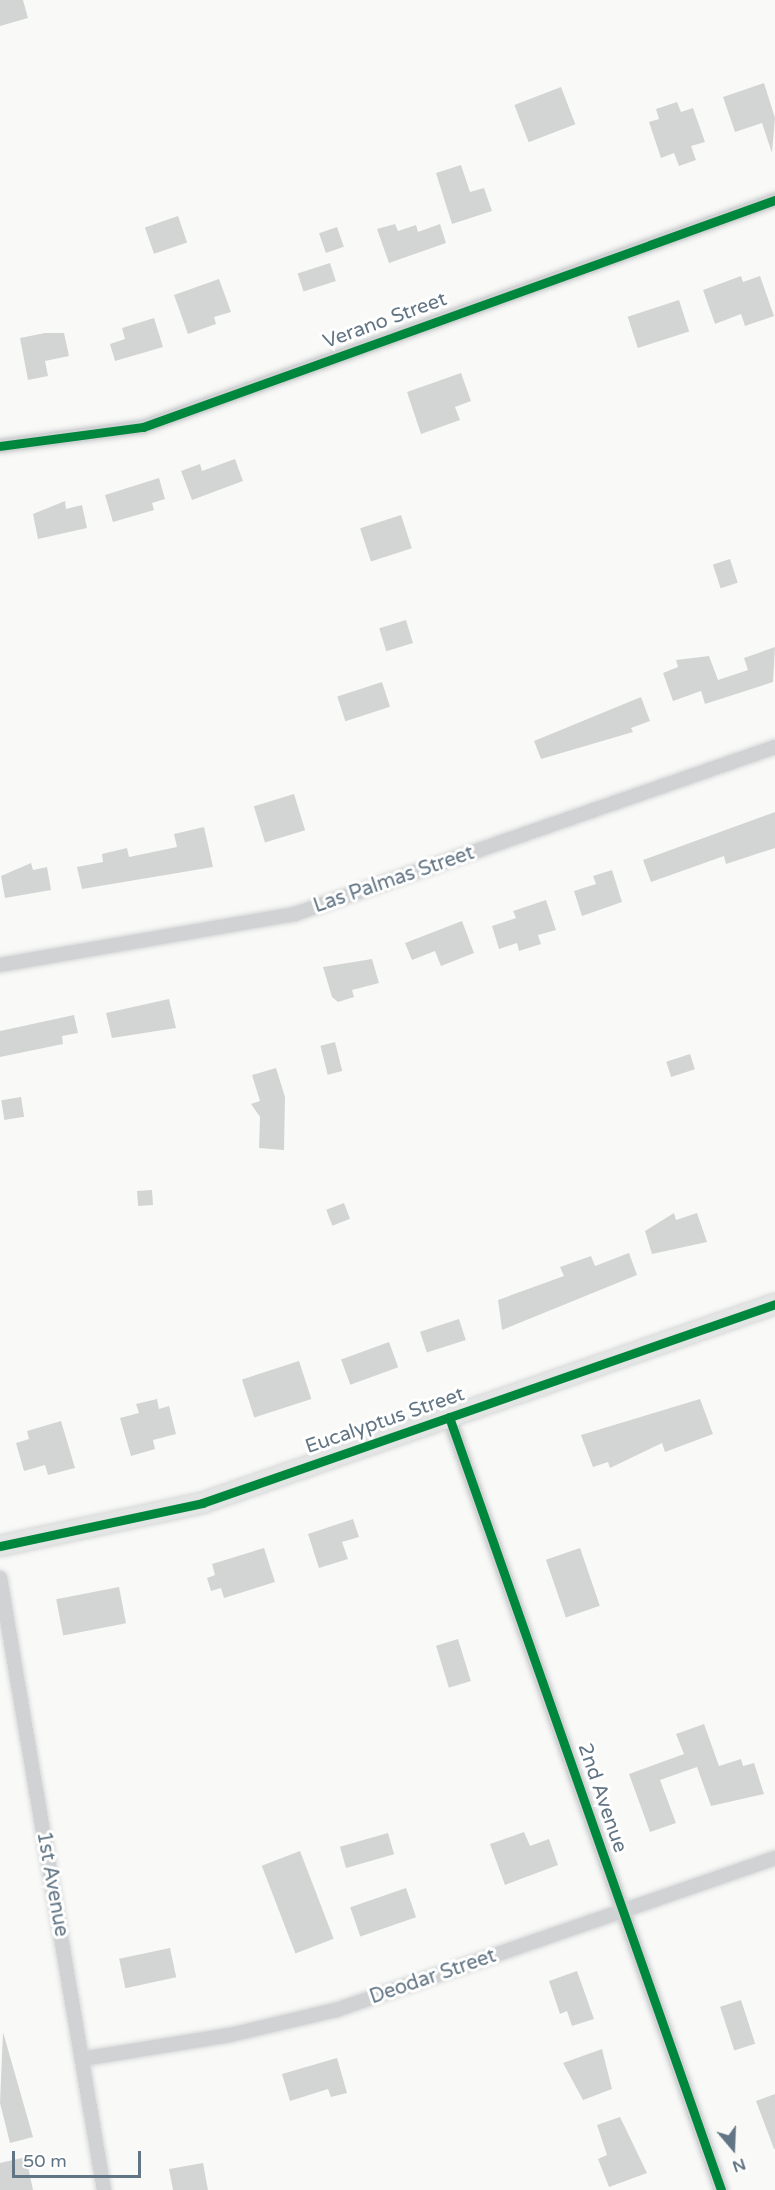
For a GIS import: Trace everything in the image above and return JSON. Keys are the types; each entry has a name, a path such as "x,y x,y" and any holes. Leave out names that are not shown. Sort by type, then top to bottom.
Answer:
{"main road":[{"name":"Eucalyptus Street","path":"0,1546 166,1513 775,1304"}],"street":[{"name":"Verano Street","path":"0,446 143,427 775,200"},
{"name":"Las Palmas Street","path":"0,965 295,914 775,747"},
{"name":"2nd Avenue","path":"449,1417 721,2190"},
{"name":"1st Avenue","path":"0,1578 104,2190"},
{"name":"Deodar Street","path":"82,2059 326,2013 775,1858"}],"building":[{"path":"0,0 23,0 28,18 0,26"},
{"path":"764,83 775,118 772,153 762,123 735,132 723,97"},
{"path":"561,87 575,124 529,142 514,105"},
{"path":"677,102 681,112 693,108 705,142 691,146 696,160 679,166 674,153 661,158 649,122 659,119 656,109"},
{"path":"461,165 470,192 484,188 492,211 452,224 436,173"},
{"path":"178,216 187,242 154,254 145,227"},
{"path":"395,224 398,231 416,225 418,232 440,224 446,243 389,263 377,229"},
{"path":"337,227 344,247 326,253 319,233"},
{"path":"330,263 336,281 304,292 298,274"},
{"path":"741,276 743,282 760,276 774,316 745,326 741,314 715,324 703,290"},
{"path":"219,279 231,312 214,317 216,324 188,334 174,295"},
{"path":"679,300 689,331 638,348 628,317"},
{"path":"154,318 163,347 115,361 110,344 125,339 122,328"},
{"path":"45,333 64,333 69,356 45,361 48,376 28,380 20,338"},
{"path":"461,373 471,401 455,407 460,420 421,434 407,392"},
{"path":"235,459 243,481 192,500 181,471 200,464 202,471"},
{"path":"159,478 165,499 152,503 154,510 113,522 105,495"},
{"path":"65,501 66,509 82,505 87,528 38,539 33,514"},
{"path":"401,515 412,548 371,562 360,528"},
{"path":"730,559 738,583 721,588 713,565"},
{"path":"406,620 413,643 386,651 379,628"},
{"path":"775,647 773,682 705,704 701,691 673,701 663,673 678,667 676,660 709,656 718,680 748,670 744,658"},
{"path":"382,682 390,707 345,721 337,697"},
{"path":"641,697 650,721 631,728 633,732 541,759 534,741"},
{"path":"294,794 305,830 265,843 254,806"},
{"path":"775,812 775,848 726,864 724,856 651,882 643,860"},
{"path":"204,827 213,867 82,889 77,867 103,862 102,854 127,848 129,857 177,847 174,834"},
{"path":"31,863 33,870 47,867 51,890 5,898 1,876"},
{"path":"612,870 622,902 582,916 574,891 596,884 593,876"},
{"path":"546,900 556,930 538,935 541,944 519,951 517,943 499,949 492,926 516,918 513,911"},
{"path":"462,921 474,953 441,966 435,951 412,960 405,943"},
{"path":"372,959 379,983 352,990 354,997 338,1002 332,997 323,967"},
{"path":"169,999 176,1028 112,1038 106,1013"},
{"path":"74,1015 78,1033 62,1036 63,1044 0,1057 0,1031"},
{"path":"335,1042 342,1071 328,1075 320,1046"},
{"path":"690,1054 695,1069 671,1077 666,1062"},
{"path":"276,1068 285,1097 284,1150 259,1148 260,1117 251,1104 260,1101 252,1075"},
{"path":"21,1097 24,1117 4,1120 1,1100"},
{"path":"152,1190 153,1205 138,1206 137,1191"},
{"path":"344,1203 350,1219 332,1226 326,1210"},
{"path":"674,1213 676,1220 697,1213 707,1242 652,1254 645,1231"},
{"path":"629,1253 637,1275 502,1330 498,1300 564,1276 560,1267 591,1256 595,1266"},
{"path":"459,1319 466,1340 427,1353 420,1332"},
{"path":"389,1342 398,1367 350,1385 341,1359"},
{"path":"299,1361 311,1399 254,1418 242,1380"},
{"path":"157,1399 159,1409 169,1406 176,1434 153,1440 155,1449 131,1456 120,1418 139,1413 136,1404"},
{"path":"700,1399 713,1434 665,1452 662,1443 610,1468 608,1462 593,1467 581,1435"},
{"path":"61,1421 75,1468 48,1475 45,1465 24,1471 16,1443 29,1439 27,1431"},
{"path":"353,1519 359,1537 342,1542 348,1559 319,1568 308,1534"},
{"path":"264,1548 275,1582 224,1598 221,1588 211,1591 207,1578 215,1575 212,1564"},
{"path":"580,1548 600,1606 566,1617 546,1560"},
{"path":"119,1587 126,1623 63,1636 56,1599"},
{"path":"458,1639 471,1681 449,1688 436,1646"},
{"path":"704,1724 719,1766 741,1759 743,1766 754,1763 764,1794 711,1806 697,1767 660,1780 676,1823 650,1832 629,1774 684,1754 676,1734"},
{"path":"524,1832 530,1846 549,1839 558,1865 505,1885 490,1844"},
{"path":"388,1833 394,1854 346,1868 340,1847"},
{"path":"300,1851 334,1939 295,1953 262,1866"},
{"path":"406,1888 416,1917 360,1937 350,1907"},
{"path":"170,1948 176,1977 125,1988 119,1959"},
{"path":"577,1971 594,2019 572,2026 567,2011 560,2014 549,1981"},
{"path":"741,2000 755,2044 734,2051 720,2007"},
{"path":"3,2032 33,2137 10,2143 0,2103"},
{"path":"602,2049 612,2089 583,2100 563,2063"},
{"path":"337,2058 347,2093 331,2097 328,2089 290,2101 282,2074"},
{"path":"775,2094 775,2149 774,2149 756,2101"},
{"path":"620,2117 647,2173 609,2187 598,2159 607,2155 597,2125"},
{"path":"26,2157 33,2190 0,2190 0,2163"},
{"path":"203,2163 208,2190 173,2190 169,2169"}],"cycle path":[{"path":"0,446 143,427 775,200"},
{"path":"0,1546 202,1503 775,1304"},
{"path":"449,1417 721,2190"}]}
